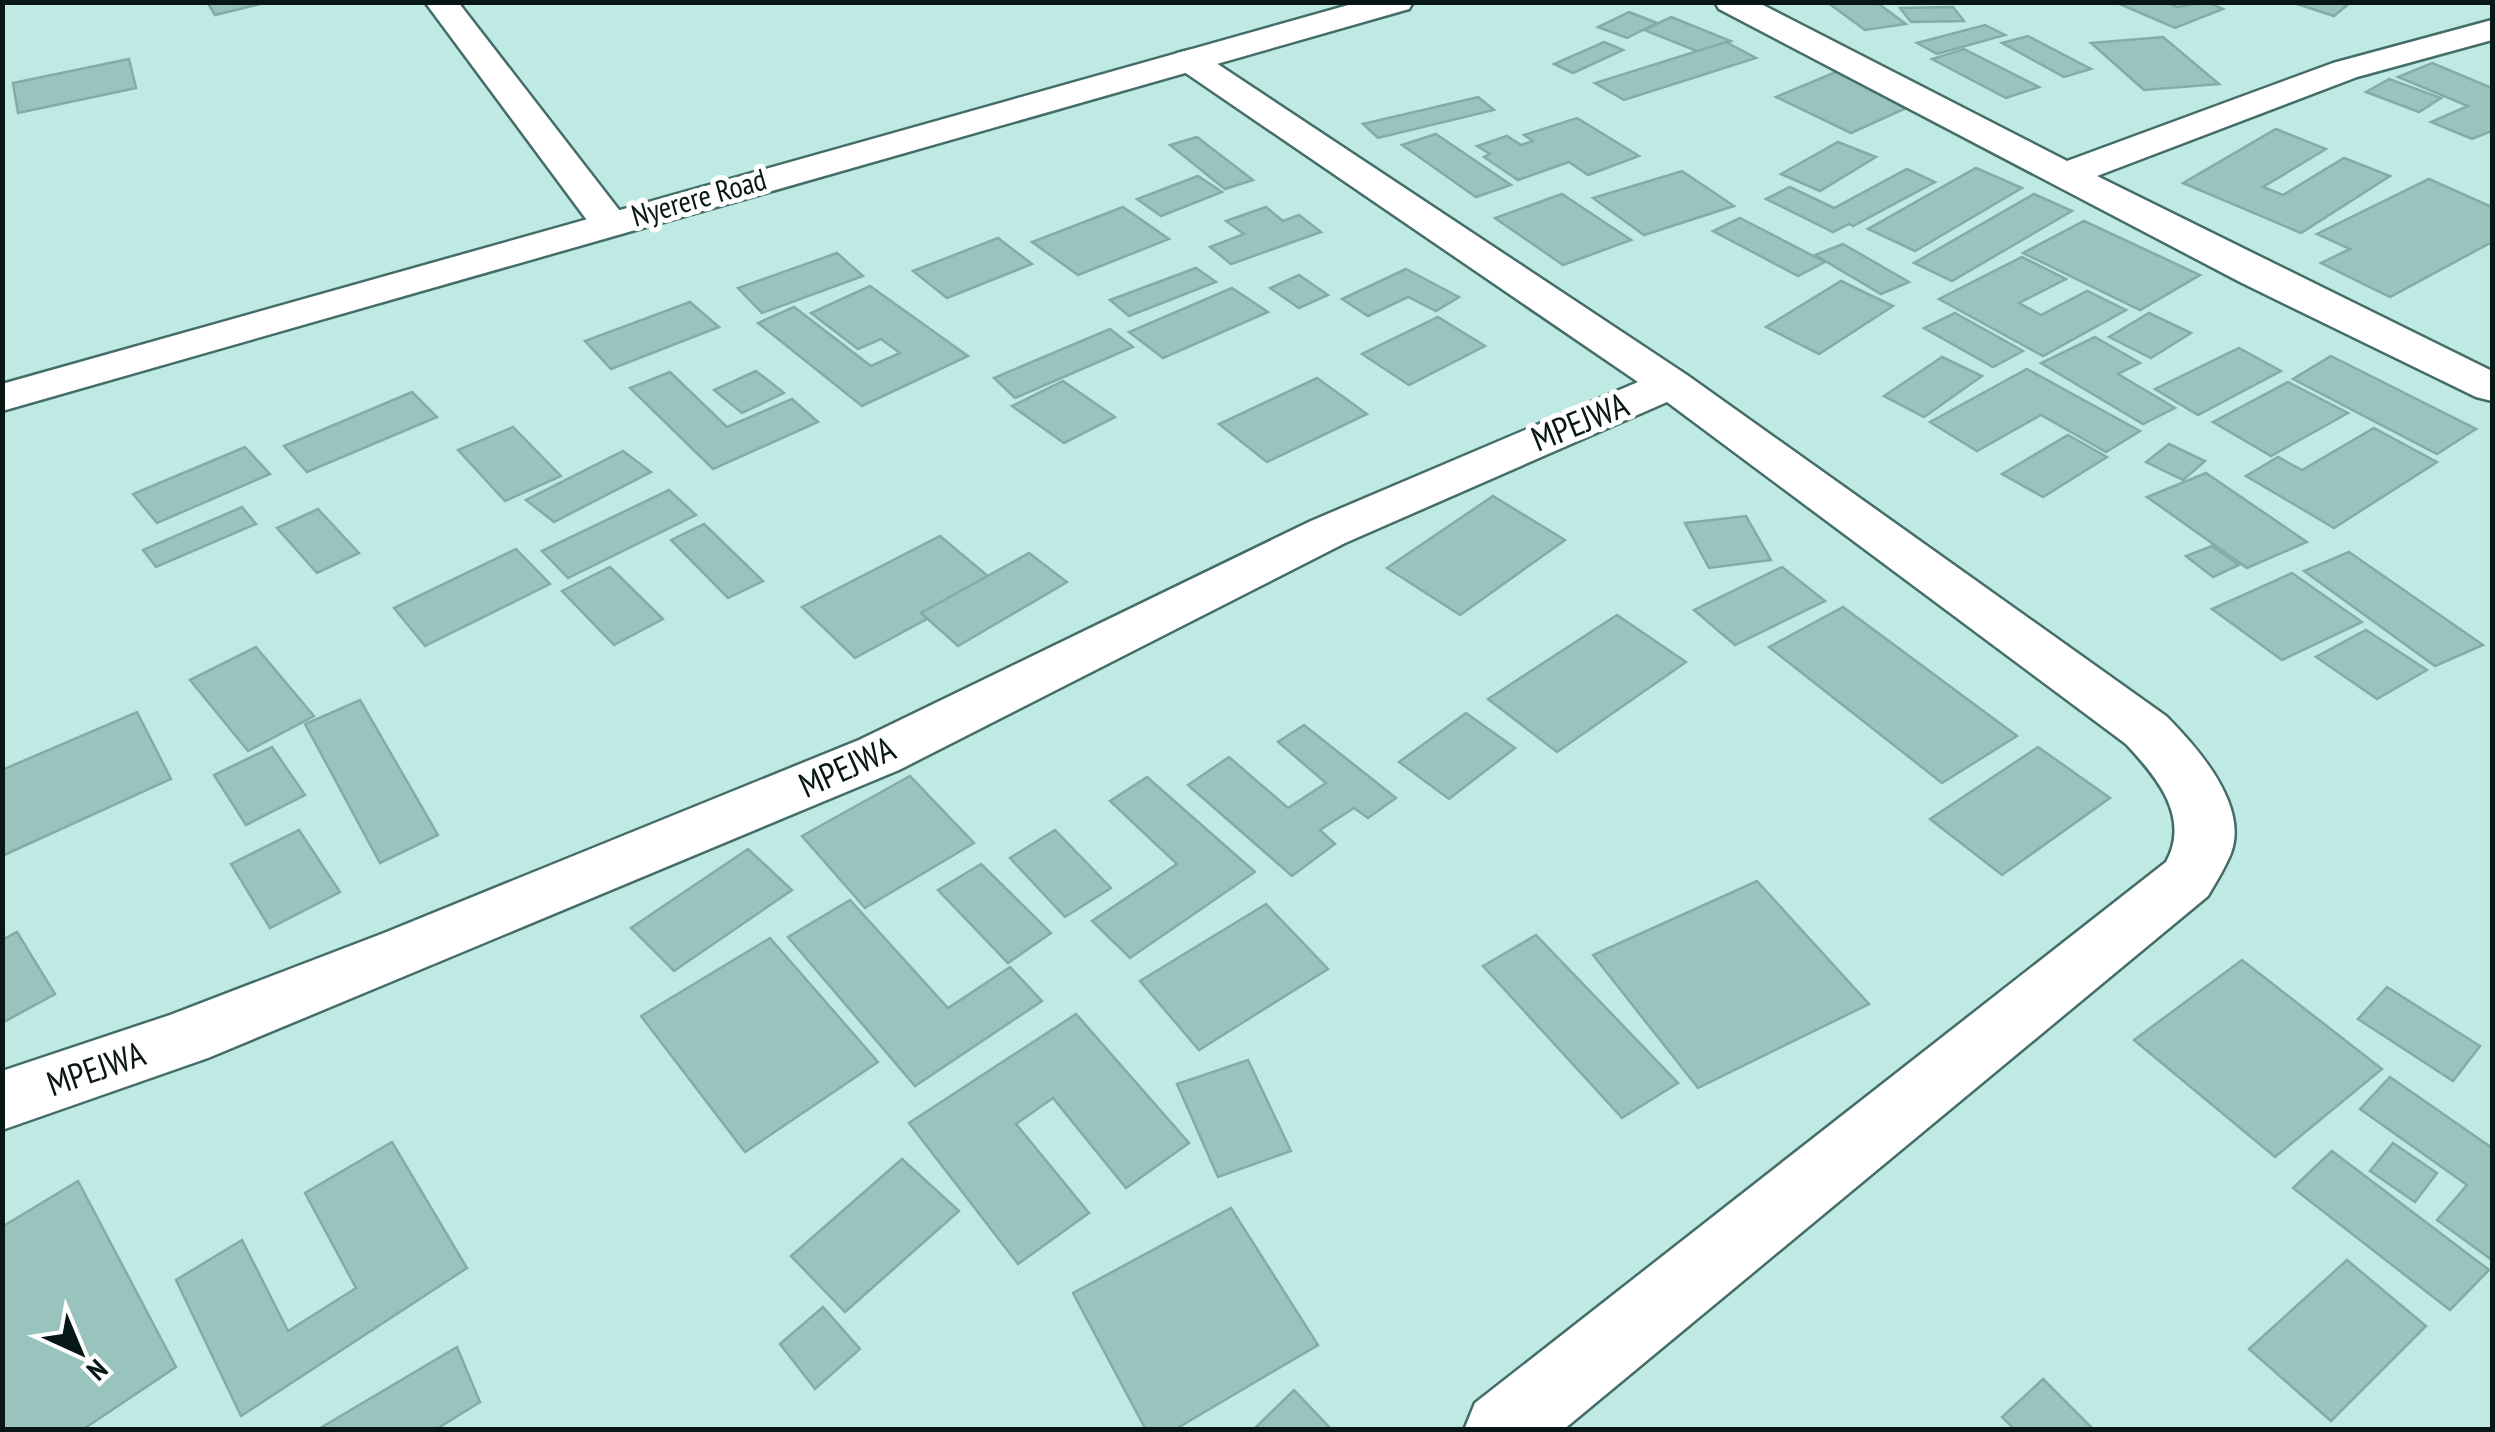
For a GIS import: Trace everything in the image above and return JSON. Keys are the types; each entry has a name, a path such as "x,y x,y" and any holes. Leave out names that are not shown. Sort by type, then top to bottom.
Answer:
{"main road":[{"path":"441,2 609,224"},
{"name":"Nyerere Road","path":"2,398 1397,2"},
{"path":"1730,2 2492,388"},
{"path":"2065,175 2394,53 2483,41"},
{"path":"1189,60 1671,384 2146,730 2176,762 2202,809 2203,850 2188,878 1502,1430"},
{"name":"MPEJWA","path":"2,1102 185,1038 406,951 879,755 1328,532 1671,384"}],"building":[{"path":"207,2 268,2 215,15"},
{"path":"1876,2 1906,24 1865,30 1828,3"},
{"path":"2115,2 2165,2 2177,7 2207,2 2223,9 2175,28"},
{"path":"2291,2 2351,2 2334,16"},
{"path":"1953,7 1964,21 1911,22 1900,8"},
{"path":"1629,12 1657,23 1627,38 1598,27"},
{"path":"1671,17 1731,41 1704,54 1644,30"},
{"path":"1985,25 2005,35 1937,54 1917,43"},
{"path":"2028,36 2091,69 2064,77 2002,43"},
{"path":"2163,37 2219,84 2144,90 2091,43"},
{"path":"1604,42 1623,50 1573,73 1554,64"},
{"path":"1726,42 1756,58 1624,100 1595,83"},
{"path":"1964,49 2039,87 2006,98 1932,59"},
{"path":"129,59 136,88 18,113 13,83"},
{"path":"2432,63 2492,88 2492,131 2472,139 2431,122 2468,106 2398,77"},
{"path":"1838,71 1913,105 1851,133 1776,97"},
{"path":"2389,79 2441,98 2419,112 2366,92"},
{"path":"1478,97 1494,110 1378,138 1363,124"},
{"path":"1577,118 1639,156 1588,175 1569,162 1518,180 1484,157 1490,154 1477,146 1507,136 1521,145 1533,141 1524,135"},
{"path":"2276,129 2326,149 2263,187 2283,195 2344,158 2390,176 2301,233 2183,183"},
{"path":"1436,134 1511,185 1476,197 1402,145"},
{"path":"1197,137 1253,180 1225,189 1170,145"},
{"path":"1838,142 1876,157 1820,191 1781,174"},
{"path":"1976,168 2022,188 1915,251 1868,229"},
{"path":"1907,169 1935,182 1853,226 1849,224 1833,232 1766,199 1790,187 1834,208"},
{"path":"1682,171 1734,206 1644,235 1593,198"},
{"path":"1198,176 1222,192 1161,216 1137,199"},
{"path":"2429,179 2492,207 2492,242 2390,297 2321,263 2350,249 2317,234"},
{"path":"1562,194 1631,240 1563,265 1495,218"},
{"path":"2034,194 2072,211 1952,281 1914,263"},
{"path":"1123,207 1169,239 1078,275 1032,242"},
{"path":"1266,207 1283,221 1299,215 1321,232 1231,264 1210,247 1244,234 1226,221"},
{"path":"1740,218 1825,262 1798,276 1713,231"},
{"path":"2084,221 2200,275 2140,310 2023,253"},
{"path":"998,238 1032,264 947,298 913,271"},
{"path":"1843,244 1909,282 1881,294 1815,255"},
{"path":"837,253 863,276 762,313 738,288"},
{"path":"2022,257 2066,279 2019,303 2041,315 2087,291 2126,310 2043,356 1939,299"},
{"path":"1196,268 1216,282 1129,316 1110,300"},
{"path":"1406,269 1459,297 1436,311 1408,297 1368,316 1342,299"},
{"path":"1299,275 1328,295 1299,308 1270,288"},
{"path":"1841,281 1893,306 1819,354 1766,327"},
{"path":"870,286 968,356 862,406 758,323 794,307 871,366 900,353 881,339 858,349 811,313"},
{"path":"1232,288 1268,312 1163,358 1129,332"},
{"path":"690,302 719,327 611,369 585,341"},
{"path":"1955,313 2023,351 1993,367 1924,328"},
{"path":"2149,313 2191,333 2151,358 2109,337"},
{"path":"1438,317 1485,346 1409,385 1362,354"},
{"path":"1110,329 1133,347 1015,398 994,378"},
{"path":"2095,337 2140,363 2118,374 2175,408 2143,424 2041,363"},
{"path":"2239,348 2281,371 2198,415 2155,389"},
{"path":"2331,356 2476,429 2437,454 2293,379"},
{"path":"1942,357 1982,376 1924,417 1884,396"},
{"path":"2027,369 2140,431 2106,452 2041,415 1977,451 1930,422"},
{"path":"756,371 784,393 742,413 714,390"},
{"path":"670,372 727,427 792,399 818,422 713,469 630,388"},
{"path":"1317,378 1367,414 1267,462 1219,424"},
{"path":"1063,381 1115,417 1064,443 1012,406"},
{"path":"2288,382 2348,413 2271,456 2213,422"},
{"path":"412,392 437,417 307,472 284,446"},
{"path":"513,427 561,476 505,501 458,450"},
{"path":"2374,428 2437,462 2334,528 2246,476 2278,457 2302,470"},
{"path":"2068,435 2107,457 2043,497 2002,474"},
{"path":"2169,444 2205,461 2183,480 2146,462"},
{"path":"245,447 270,474 157,523 133,494"},
{"path":"623,451 651,472 554,522 526,500"},
{"path":"2206,473 2307,542 2247,568 2147,497"},
{"path":"669,490 696,515 568,578 542,551"},
{"path":"1493,496 1565,540 1460,615 1387,568"},
{"path":"242,507 256,524 156,567 143,550"},
{"path":"318,509 359,553 317,573 277,528"},
{"path":"1746,516 1771,560 1709,568 1685,523"},
{"path":"704,524 763,581 728,598 671,540"},
{"path":"940,536 995,582 855,658 802,607"},
{"path":"2212,546 2239,565 2213,577 2186,556"},
{"path":"516,549 550,584 425,646 394,608"},
{"path":"2349,552 2483,645 2435,666 2304,571"},
{"path":"1029,553 1067,582 958,646 921,613"},
{"path":"610,567 663,619 614,645 562,591"},
{"path":"1782,567 1825,601 1735,645 1694,610"},
{"path":"2292,573 2362,622 2282,660 2212,609"},
{"path":"1843,607 2017,736 1942,783 1769,647"},
{"path":"1617,615 1686,662 1557,752 1488,699"},
{"path":"2366,630 2427,670 2377,699 2316,657"},
{"path":"256,647 314,716 248,751 190,680"},
{"path":"360,700 438,835 380,863 305,724"},
{"path":"137,712 171,779 2,856 2,770"},
{"path":"1466,713 1515,748 1449,799 1399,762"},
{"path":"1304,725 1396,798 1368,818 1354,808 1320,830 1335,844 1292,876 1188,785 1229,757 1288,808 1326,783 1278,742"},
{"path":"272,747 305,795 246,825 214,775"},
{"path":"2038,747 2110,798 2002,875 1930,819"},
{"path":"910,776 974,843 865,908 802,836"},
{"path":"1147,777 1255,872 1130,958 1092,921 1177,864 1110,801"},
{"path":"299,830 340,892 270,928 231,864"},
{"path":"1055,830 1111,888 1065,917 1010,858"},
{"path":"748,849 792,890 674,971 631,928"},
{"path":"981,864 1051,933 1008,963 938,890"},
{"path":"1757,881 1869,1004 1698,1088 1593,955"},
{"path":"850,900 948,1008 1010,967 1042,1001 915,1086 788,937"},
{"path":"1266,904 1328,969 1199,1050 1140,981"},
{"path":"17,932 55,994 2,1023 2,940"},
{"path":"1536,935 1678,1083 1622,1118 1483,966"},
{"path":"770,938 878,1062 745,1152 641,1016"},
{"path":"2242,960 2382,1069 2275,1157 2134,1040"},
{"path":"2387,987 2480,1046 2453,1081 2358,1019"},
{"path":"1076,1014 1189,1143 1126,1188 1053,1098 1016,1124 1089,1213 1018,1264 909,1123"},
{"path":"1248,1060 1291,1151 1218,1177 1177,1084"},
{"path":"2390,1077 2492,1148 2492,1260 2437,1220 2467,1185 2360,1109"},
{"path":"392,1142 467,1268 241,1416 176,1280 242,1240 288,1331 356,1288 305,1193"},
{"path":"2393,1143 2437,1173 2415,1202 2370,1171"},
{"path":"2332,1151 2489,1270 2450,1310 2293,1188"},
{"path":"902,1159 959,1211 845,1312 791,1256"},
{"path":"78,1181 176,1367 82,1430 2,1430 2,1227"},
{"path":"1231,1208 1318,1345 1174,1430 1146,1430 1073,1293"},
{"path":"2347,1260 2426,1326 2331,1421 2249,1349"},
{"path":"823,1307 860,1349 815,1389 780,1344"},
{"path":"457,1347 480,1402 435,1430 317,1430"},
{"path":"2043,1379 2094,1430 2015,1430 2002,1417"},
{"path":"1294,1390 1332,1430 1253,1430"}]}
